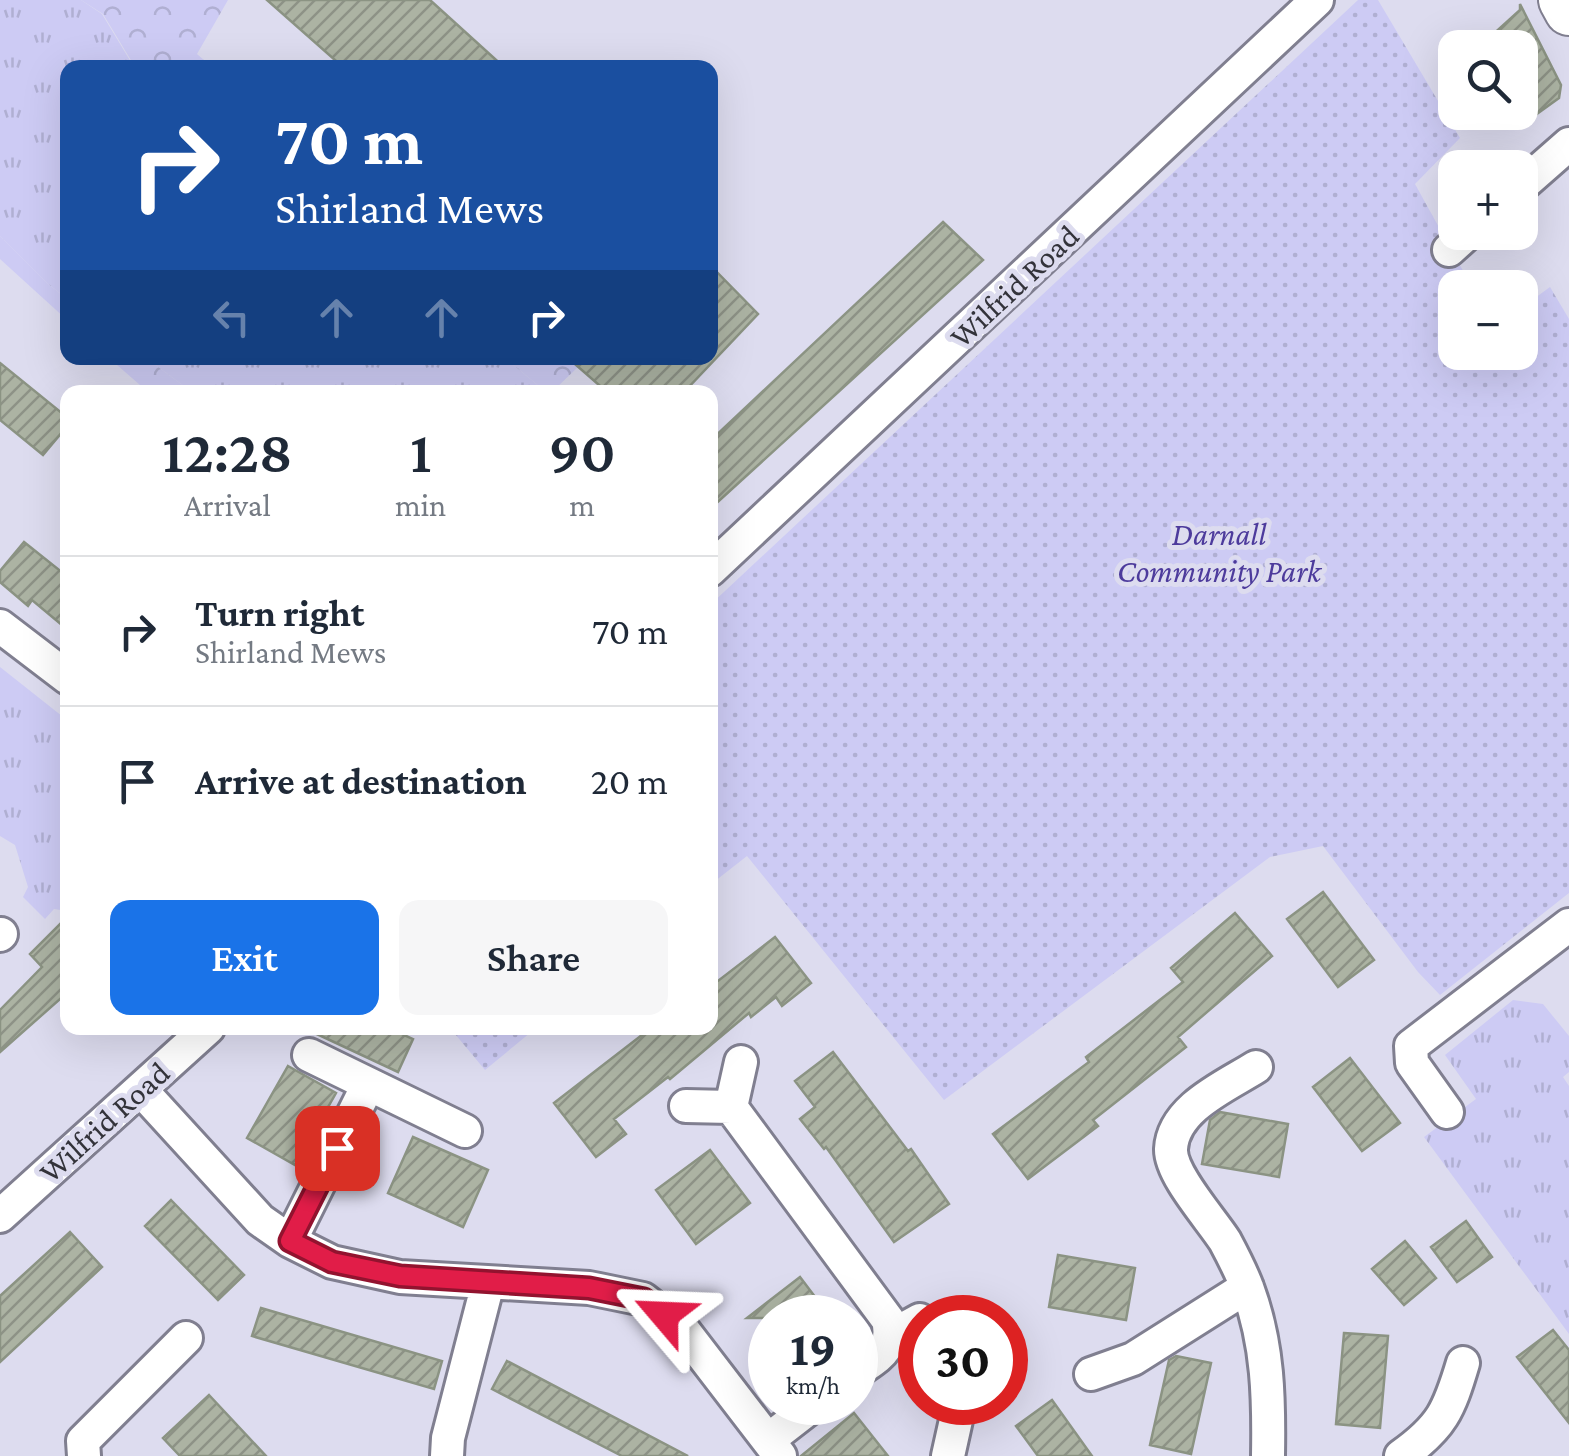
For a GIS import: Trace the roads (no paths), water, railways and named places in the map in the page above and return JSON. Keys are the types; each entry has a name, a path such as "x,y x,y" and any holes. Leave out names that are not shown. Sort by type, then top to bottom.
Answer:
{"main road":[{"path":"1563,0 1569,11"}],"street":[{"name":"Wilfrid Road","path":"718,562 1317,0"},
{"path":"1538,171 1569,144"},
{"path":"0,626 60,672"},
{"path":"1447,1112 1412,1063 1411,1046 1569,924"},
{"name":"Wilfrid Road","path":"0,1216 200,1035"},
{"path":"308,1055 465,1130"},
{"path":"741,1062 731,1107 888,1320 898,1322"},
{"path":"1256,1067 1196,1106 1176,1129 1170,1152 1182,1180 1226,1243 1247,1287 1260,1328 1269,1382 1268,1456"},
{"path":"290,1241 368,1085"},
{"path":"141,1090 260,1220 290,1241 332,1262 400,1276 589,1288 644,1299 684,1331 774,1448 796,1425"},
{"path":"686,1106 731,1107"},
{"path":"447,1456 448,1438 488,1283"},
{"path":"1091,1374 1132,1359 1247,1287"},
{"path":"84,1456 83,1442 186,1338"},
{"path":"878,1355 898,1340"},
{"path":"1401,1456 1429,1436 1450,1404 1463,1363"},
{"path":"948,1456 955,1425"}],"park label":[{"name":"Darnall Community Park","path":"1219,552"}]}
